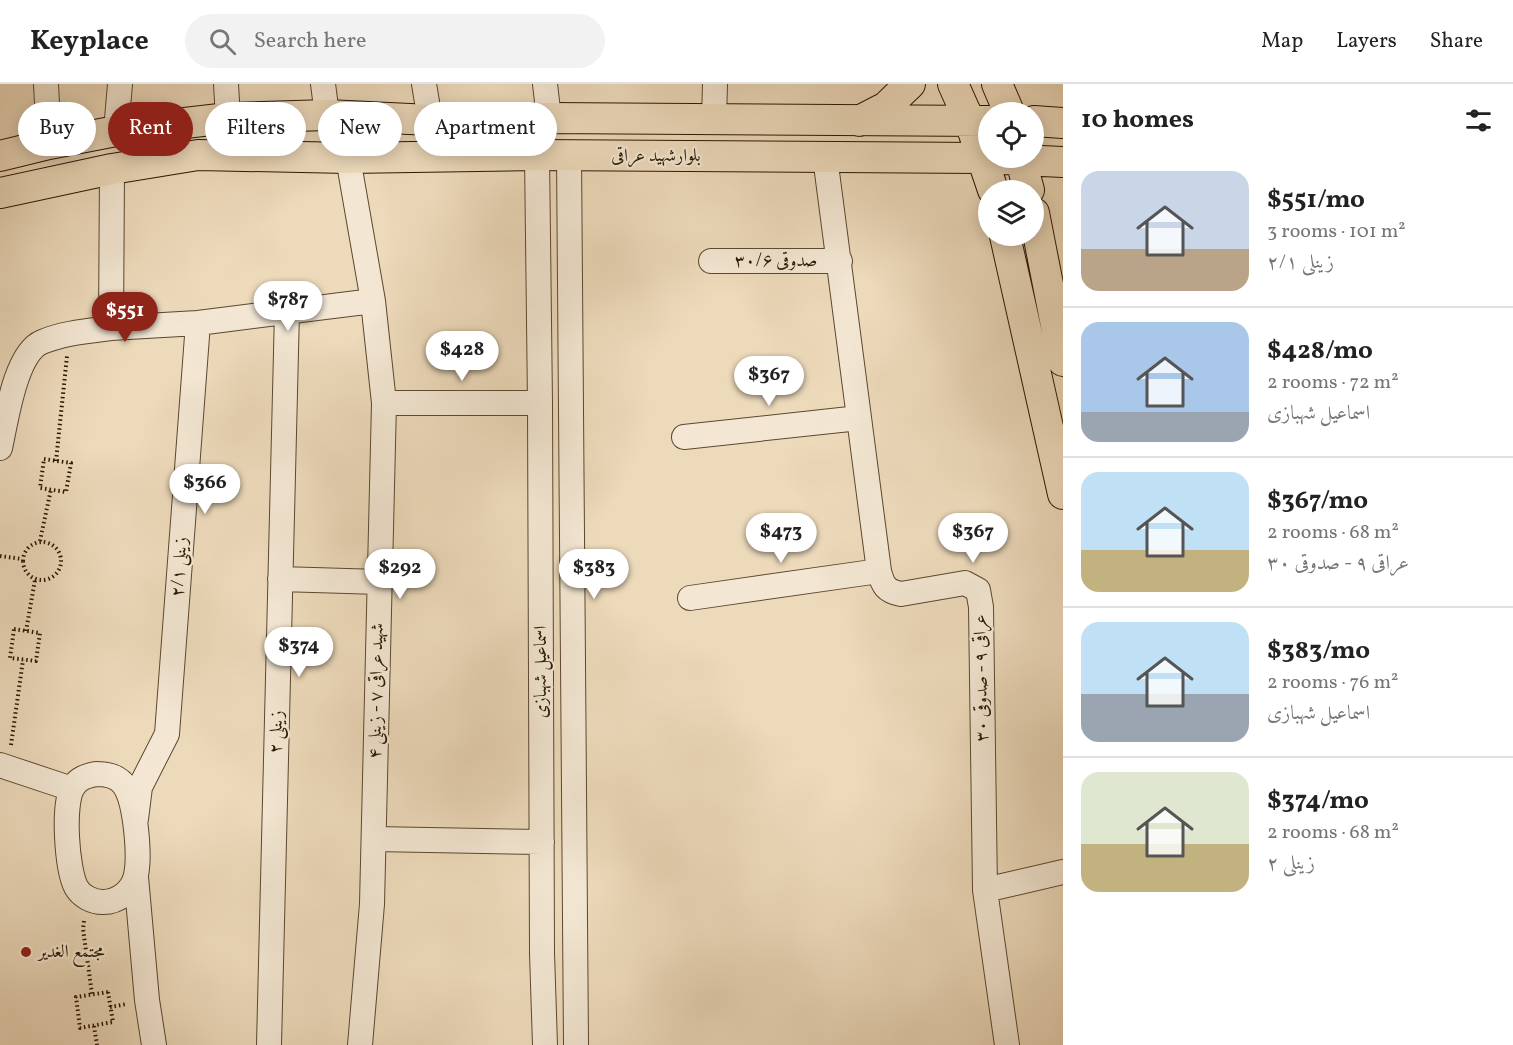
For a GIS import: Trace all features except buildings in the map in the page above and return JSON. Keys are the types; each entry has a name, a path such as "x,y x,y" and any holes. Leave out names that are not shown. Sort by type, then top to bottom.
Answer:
{"main road":[{"path":"859,121 886,107 910,84"},
{"path":"953,84 978,121"},
{"path":"997,84 1005,102"},
{"name":"بلوارشهید عراقی","path":"557,118 978,122"},
{"path":"1044,122 1063,123"},
{"name":"بلوارشهید عراقی","path":"0,156 18,152"},
{"name":"بلوارشهید عراقی","path":"0,193 198,155 348,158 474,156"},
{"name":"بلوارشهید عراقی","path":"557,155 978,158"},
{"name":"بلوارشهید عراقی","path":"1044,161 1063,162"},
{"path":"1007,246 1063,495"},
{"path":"1040,246 1063,361"}],"street":[{"path":"46,84 47,102"},
{"path":"118,102 120,84"},
{"path":"226,84 227,102"},
{"path":"323,84 325,102"},
{"path":"424,84 427,102"},
{"path":"545,84 547,102"},
{"path":"714,120 715,84"},
{"name":"اسماعیل شهبازی","path":"569,155 576,1045"},
{"name":"اسماعیل شهبازی","path":"537,156 545,1045"},
{"name":"عراقی ۹ - صدوقی ۳۰","path":"825,157 879,571 884,587 891,592 901,594 965,583 978,590 981,619 986,890 1007,1045"},
{"name":"شهید عراقی ۷ - زینلی ۴","path":"348,158 373,301 384,403 372,904 360,1045"},
{"path":"111,328 112,170"},
{"name":"صدوقی ۳۰/۶","path":"711,261 840,261"},
{"path":"0,448 17,378 24,359 40,342 70,334 111,328 198,323 373,301"},
{"name":"زینلی ۲","path":"269,1045 287,311"},
{"name":"زینلی ۲/۱","path":"136,819 140,787 167,734 198,323"},
{"path":"384,403 540,403"},
{"path":"684,437 859,418"},
{"path":"690,598 879,571"},
{"path":"280,579 380,582"},
{"path":"4,766 72,789"},
{"path":"136,877 127,892 116,900 101,902 87,898 76,886 69,856 66,807 72,789 82,777 110,774 124,783 130,796 136,819 136,877 147,1000 154,1045"},
{"path":"374,839 542,842"},
{"path":"986,890 1063,872"}],"path":[{"path":"56,461 70,334"},
{"path":"44,459 70,463 66,492 51,489 40,488 44,459"},
{"path":"40,541 51,489"},
{"path":"40,541 53,545 62,556 60,570 49,580 35,580 25,572 22,559 28,547 40,541"},
{"path":"0,556 22,559"},
{"path":"26,631 35,580"},
{"path":"14,629 26,631 40,633 36,661 10,658 14,629"},
{"path":"4,766 23,660"},
{"path":"87,898 83,929 92,994"},
{"path":"108,992 113,1022 80,1028 76,997 92,994 108,992"},
{"path":"94,1026 97,1045"}],"place":[{"name":"مجتمع الغدیر","path":"26,952"}]}
